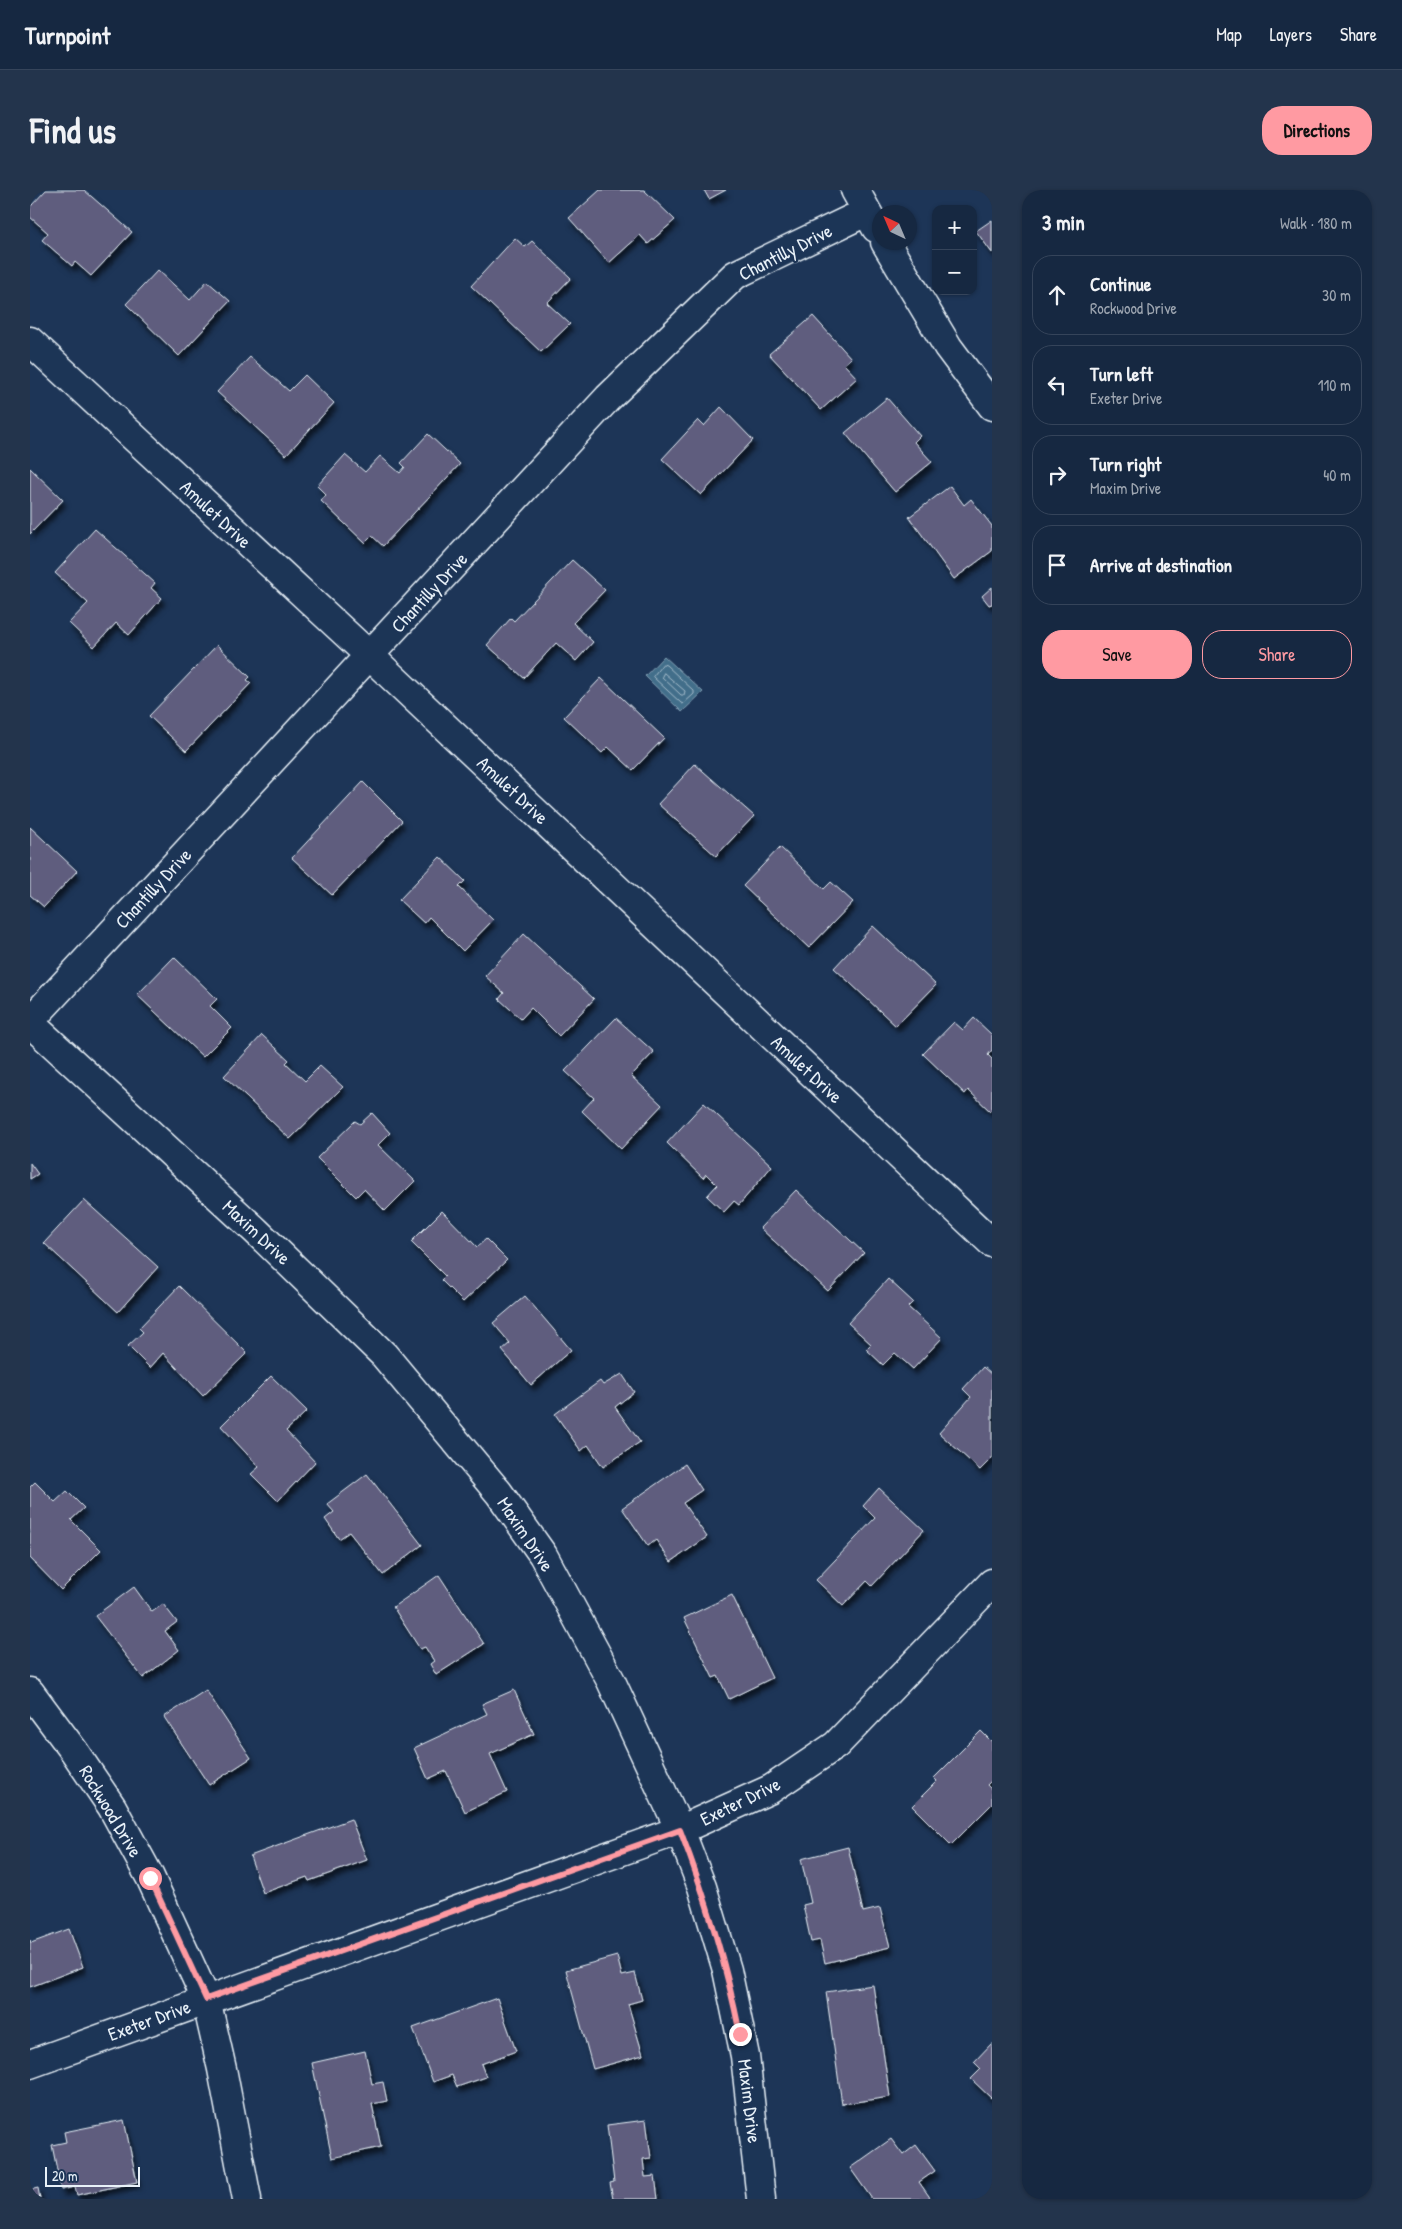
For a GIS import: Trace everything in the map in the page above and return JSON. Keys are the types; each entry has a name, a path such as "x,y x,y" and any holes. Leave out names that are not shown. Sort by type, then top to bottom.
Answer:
{"street":[{"name":"Chantilly Drive","path":"30,1022 608,398 735,275 867,212"},
{"path":"890,250 948,347 992,406"},
{"name":"Amulet Drive","path":"30,341 370,656 992,1243"},
{"name":"Maxim Drive","path":"30,1022 256,1231 384,1355 499,1493 543,1555 602,1664 680,1830 702,1887 727,1970 745,2056 762,2199"},
{"name":"Exeter Drive","path":"30,2064 206,1999 680,1830 771,1788 836,1745 992,1583"},
{"name":"Rockwood Drive","path":"30,1692 74,1751 112,1808 150,1878 206,1999 247,2199"}],"water":[{"path":"664,656 703,692 682,712 645,676"}],"building":[{"path":"46,190 84,190 132,232 91,276 75,262 72,266 42,240 48,233 30,217 30,207"},
{"path":"600,190 644,190 675,220 648,244 640,235 609,263 569,218"},
{"path":"704,190 726,190 709,199"},
{"path":"992,220 992,253 977,232 977,230"},
{"path":"515,238 525,247 532,241 571,278 547,303 570,324 541,352 471,286"},
{"path":"158,270 190,300 207,281 230,301 179,356 126,304"},
{"path":"813,316 851,358 844,364 857,378 821,410 769,354"},
{"path":"250,357 289,391 305,375 334,403 286,455 217,392"},
{"path":"887,398 920,436 914,442 932,462 895,492 845,433"},
{"path":"721,407 753,440 701,495 662,459 698,420 704,426"},
{"path":"428,434 460,464 383,546 372,536 365,543 321,501 326,495 317,486 345,455 365,472 380,456 400,473 405,467 401,463"},
{"path":"30,468 63,500 30,534"},
{"path":"950,486 964,505 971,499 992,526 992,551 954,579 909,517"},
{"path":"95,529 155,583 151,588 162,598 129,635 116,623 94,647 69,623 88,603 55,573"},
{"path":"572,560 605,590 573,623 593,642 576,661 556,643 524,678 487,645 511,618 514,621"},
{"path":"992,587 992,604 989,605 982,596"},
{"path":"217,645 250,677 247,680 251,683 186,751 149,716"},
{"path":"601,678 664,738 633,770 608,747 602,753 564,717"},
{"path":"695,764 754,816 716,856 658,804"},
{"path":"363,782 402,821 332,895 292,858"},
{"path":"30,827 77,871 44,907 30,895"},
{"path":"780,847 824,889 831,882 853,902 809,948 743,886"},
{"path":"440,857 465,881 459,887 493,920 463,951 429,917 424,923 399,900"},
{"path":"873,926 936,985 896,1026 834,968"},
{"path":"524,934 594,999 559,1036 531,1008 521,1019 499,999 504,993 485,976"},
{"path":"174,957 217,999 210,1006 232,1028 203,1057 137,995"},
{"path":"616,1018 654,1052 631,1076 662,1105 621,1149 582,1111 594,1098 565,1071"},
{"path":"974,1018 992,1035 992,1050 988,1055 992,1059 992,1109 990,1111 968,1090 965,1094 923,1054 954,1022 963,1030"},
{"path":"262,1035 289,1060 286,1063 305,1081 320,1066 343,1087 290,1139 224,1076"},
{"path":"704,1103 772,1166 739,1205 734,1201 724,1212 707,1196 717,1185 706,1174 703,1178 667,1143"},
{"path":"372,1113 390,1133 378,1145 415,1181 385,1211 364,1189 356,1197 317,1158 355,1121 360,1124"},
{"path":"30,1163 38,1174 30,1179"},
{"path":"796,1190 864,1253 828,1291 760,1228"},
{"path":"84,1200 158,1267 118,1312 44,1243"},
{"path":"442,1211 477,1247 486,1239 507,1260 463,1302 441,1280 445,1276 411,1242"},
{"path":"888,1279 913,1302 908,1307 942,1338 913,1369 895,1353 883,1365 866,1349 871,1344 848,1323"},
{"path":"179,1286 247,1353 203,1396 163,1353 150,1368 128,1346 143,1332 139,1328"},
{"path":"525,1296 571,1350 531,1385 502,1350 510,1343 493,1323"},
{"path":"983,1367 992,1375 992,1458 980,1470 939,1433 971,1397 963,1389"},
{"path":"622,1374 634,1392 615,1407 640,1442 603,1467 588,1445 581,1451 555,1414 600,1381 603,1385"},
{"path":"271,1376 307,1411 286,1431 315,1462 278,1501 251,1474 259,1467 221,1426"},
{"path":"685,1464 702,1490 683,1503 707,1537 671,1562 656,1540 648,1546 622,1508"},
{"path":"367,1474 422,1545 383,1575 349,1532 339,1539 325,1519 334,1512 327,1504"},
{"path":"35,1482 55,1502 67,1491 84,1508 71,1520 101,1550 61,1590 30,1558 30,1487"},
{"path":"879,1488 924,1530 872,1586 867,1581 843,1606 816,1580 875,1518 863,1506"},
{"path":"439,1575 484,1644 436,1675 430,1664 434,1661 425,1647 420,1649 393,1607"},
{"path":"134,1587 152,1612 163,1604 177,1622 165,1631 179,1650 143,1678 95,1616"},
{"path":"732,1595 772,1678 729,1699 718,1676 713,1678 684,1618"},
{"path":"206,1690 251,1758 209,1785 164,1717"},
{"path":"514,1690 534,1734 490,1754 507,1792 465,1812 446,1771 428,1779 414,1748 487,1714 482,1704"},
{"path":"981,1731 992,1742 992,1780 987,1785 992,1790 992,1804 951,1845 912,1806 937,1781 934,1778"},
{"path":"351,1819 367,1860 309,1881 307,1877 263,1893 250,1856"},
{"path":"848,1847 863,1912 880,1908 890,1947 825,1963 820,1940 811,1942 803,1905 811,1903 801,1859"},
{"path":"69,1929 83,1967 30,1987 30,1940 31,1943"},
{"path":"617,1956 622,1976 635,1973 642,2000 628,2004 643,2055 593,2069 566,1970"},
{"path":"873,1985 890,2097 842,2104 826,1992"},
{"path":"497,1998 516,2051 481,2064 486,2077 457,2087 452,2075 433,2082 413,2028"},
{"path":"992,2043 991,2098 971,2079 981,2069 974,2062"},
{"path":"365,2051 372,2084 383,2082 387,2101 372,2104 381,2147 332,2158 312,2063"},
{"path":"124,2120 137,2182 77,2195 75,2187 61,2190 52,2145 66,2142 64,2132"},
{"path":"646,2120 651,2158 643,2159 645,2177 655,2176 658,2199 613,2199 610,2183 614,2182 607,2125"},
{"path":"891,2139 903,2155 916,2145 935,2171 919,2182 931,2199 872,2199 850,2168"},
{"path":"38,2188 40,2199 30,2199 30,2190"}],"route":[{"path":"150,1878 206,1999 680,1830 702,1887 727,1970 740,2034"}]}
